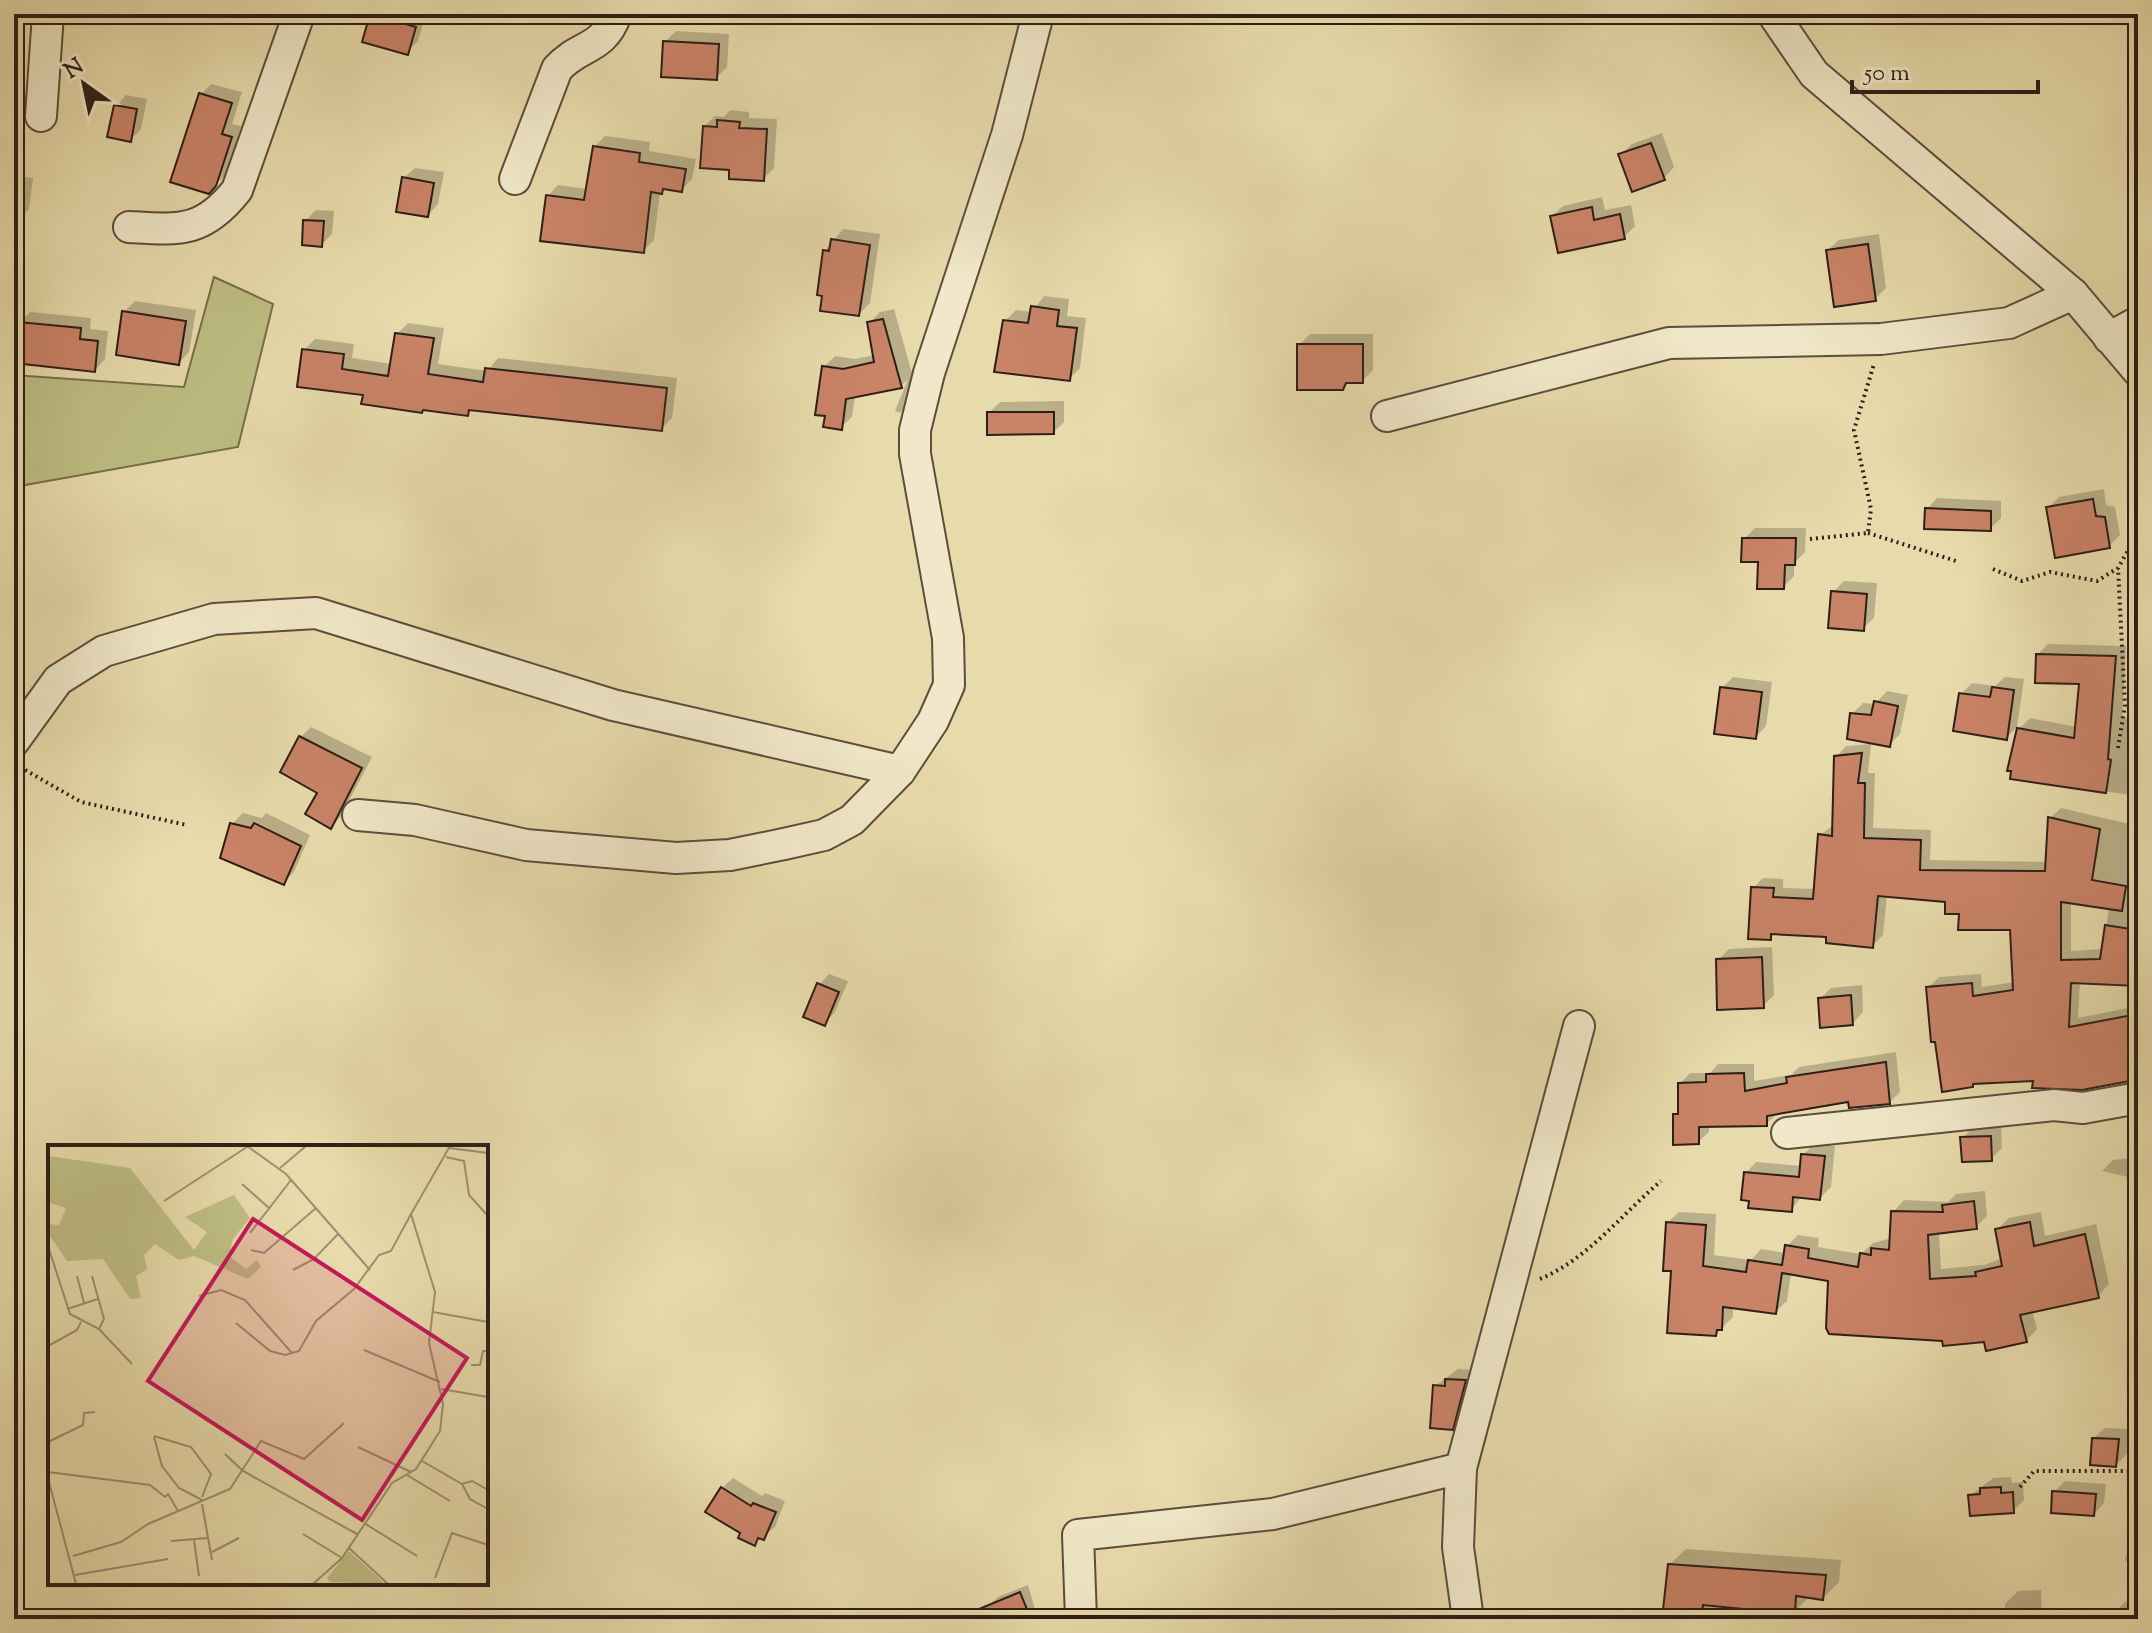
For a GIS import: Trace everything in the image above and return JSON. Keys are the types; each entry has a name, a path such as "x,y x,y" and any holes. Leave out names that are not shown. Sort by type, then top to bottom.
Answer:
{"street":[{"path":"41,116 48,14"},
{"path":"129,227 199,225 218,214 237,190 299,14"},
{"path":"515,179 557,69 565,60 600,42 616,14"},
{"path":"358,815 415,820 526,845 604,855 676,858 730,855 824,835 852,820 900,771 933,721 949,685 948,638 915,454 915,430 929,373 1007,135 1038,14"},
{"path":"1773,14 1814,74 2073,294 2138,371"},
{"path":"1387,416 1669,343 1881,339 2009,323 2073,294"},
{"path":"2109,338 2138,322"},
{"path":"14,741 58,680 104,651 214,619 316,613 613,705 900,771"},
{"path":"1468,1619 1458,1547 1461,1468 1579,1026"},
{"path":"1787,1133 2054,1105 2083,1108 2138,1098"},
{"path":"1081,1619 1078,1535 1273,1514 1461,1468"}],"path":[{"path":"1868,533 1871,509 1854,430 1881,339"},
{"path":"1810,539 1868,533 1956,561"},
{"path":"1993,569 2022,581 2050,572 2097,581 2118,568 2138,533"},
{"path":"2118,568 2125,705 2118,748"},
{"path":"14,764 81,802 187,825"},
{"path":"1508,1290 1559,1271 1612,1229 1661,1181"},
{"path":"2020,1487 2034,1471 2062,1468 2138,1471"}],"green space":[{"path":"214,277 273,304 238,447 14,487 14,375 184,387"}],"building":[{"path":"370,14 416,27 408,55 362,42"},
{"path":"663,41 719,44 717,80 661,77"},
{"path":"199,93 232,103 222,134 232,137 216,186 209,194 170,182"},
{"path":"114,105 137,109 131,142 107,137"},
{"path":"717,120 740,122 739,128 767,129 764,181 729,179 729,170 700,168 703,126 717,127"},
{"path":"1651,143 1665,180 1632,192 1618,154"},
{"path":"593,146 640,153 639,162 686,169 682,192 663,189 662,194 651,192 644,253 540,241 546,195 584,200"},
{"path":"402,177 434,183 428,217 396,212"},
{"path":"1592,207 1594,220 1620,214 1625,239 1558,253 1550,216"},
{"path":"303,220 324,221 322,247 302,245"},
{"path":"831,239 870,245 859,316 820,311 822,296 817,295 823,250 829,251"},
{"path":"1868,244 1876,301 1834,307 1826,250"},
{"path":"1031,306 1059,310 1057,326 1077,328 1070,381 994,372 1003,320 1028,323"},
{"path":"122,311 186,321 179,365 116,355"},
{"path":"883,319 902,388 846,399 842,430 823,427 825,416 815,415 822,366 843,369 874,362 867,322"},
{"path":"18,322 81,328 80,339 98,341 95,372 14,363"},
{"path":"395,333 434,338 428,374 483,382 485,368 667,388 662,431 469,410 468,416 423,410 422,413 361,404 363,395 297,387 302,349 344,354 342,369 388,376"},
{"path":"1297,344 1363,344 1363,383 1346,383 1343,390 1297,390"},
{"path":"987,412 1054,412 1054,434 987,435"},
{"path":"2093,499 2096,516 2105,517 2110,548 2055,558 2046,507"},
{"path":"1925,508 1991,511 1991,531 1924,529"},
{"path":"1742,538 1796,538 1795,565 1785,565 1784,589 1757,589 1758,562 1741,562"},
{"path":"1831,591 1867,594 1864,631 1828,628"},
{"path":"2036,654 2116,656 2108,759 2111,760 2106,793 2010,779 2011,771 2007,771 2017,728 2074,738 2079,684 2035,683"},
{"path":"1720,687 1762,692 1756,739 1714,734"},
{"path":"1992,687 2014,690 2007,740 1953,731 1959,693 1990,697"},
{"path":"1874,701 1898,706 1890,747 1847,739 1850,713 1871,715"},
{"path":"299,736 362,768 331,829 305,814 317,793 280,772"},
{"path":"1862,753 1858,783 1865,783 1864,838 1921,840 1920,870 2045,871 2048,817 2100,829 2092,880 2126,886 2122,911 2061,902 2061,960 2100,959 2105,925 2137,930 2132,960 2138,961 2138,986 2071,983 2069,1027 2138,1014 2138,1056 2132,1057 2135,1080 2082,1090 2032,1088 2033,1081 1973,1084 1973,1087 1942,1092 1935,1042 1931,1042 1926,987 1972,983 1973,996 2013,990 2010,930 1958,930 1959,914 1945,914 1945,902 1878,896 1873,948 1826,943 1826,937 1771,934 1771,940 1748,939 1751,887 1774,888 1773,897 1813,899 1818,834 1832,836 1834,756"},
{"path":"230,823 251,828 254,823 301,846 284,885 220,858"},
{"path":"1762,957 1764,1008 1717,1010 1716,959"},
{"path":"817,983 839,992 825,1026 803,1017"},
{"path":"1851,995 1853,1025 1820,1028 1818,998"},
{"path":"1886,1062 1890,1104 1849,1108 1848,1102 1767,1116 1767,1126 1699,1127 1699,1144 1673,1145 1673,1114 1678,1114 1678,1083 1706,1082 1706,1074 1744,1073 1745,1091 1787,1083 1786,1077"},
{"path":"1991,1136 1992,1161 1962,1162 1960,1137"},
{"path":"1801,1154 1825,1156 1820,1200 1793,1197 1792,1212 1748,1208 1749,1201 1741,1200 1744,1172 1799,1177"},
{"path":"1974,1201 1977,1229 1928,1235 1930,1279 1976,1276 1975,1272 2002,1266 1995,1229 2030,1222 2034,1246 2085,1234 2099,1298 2020,1315 2027,1342 1986,1351 1984,1342 1943,1346 1942,1341 1829,1334 1826,1328 1828,1281 1782,1273 1776,1314 1723,1307 1722,1330 1717,1330 1716,1336 1667,1333 1671,1271 1663,1271 1666,1222 1706,1225 1703,1266 1746,1272 1748,1260 1782,1265 1785,1245 1809,1249 1808,1258 1858,1267 1860,1253 1871,1255 1871,1248 1889,1250 1891,1211 1943,1212 1942,1205"},
{"path":"1445,1379 1466,1380 1453,1430 1430,1428 1433,1385 1445,1386"},
{"path":"2092,1438 2119,1439 2116,1467 2090,1465"},
{"path":"721,1487 751,1506 753,1503 776,1512 764,1540 758,1538 755,1546 738,1538 740,1533 705,1512"},
{"path":"2001,1487 2001,1493 2013,1492 2014,1513 1970,1516 1968,1495 1980,1494 1980,1488"},
{"path":"2052,1491 2096,1494 2094,1516 2051,1513"},
{"path":"1668,1564 1826,1575 1823,1600 1796,1596 1795,1614 1703,1605 1701,1619 1662,1619"},
{"path":"1020,1592 1028,1612 1011,1619 955,1619"}]}
